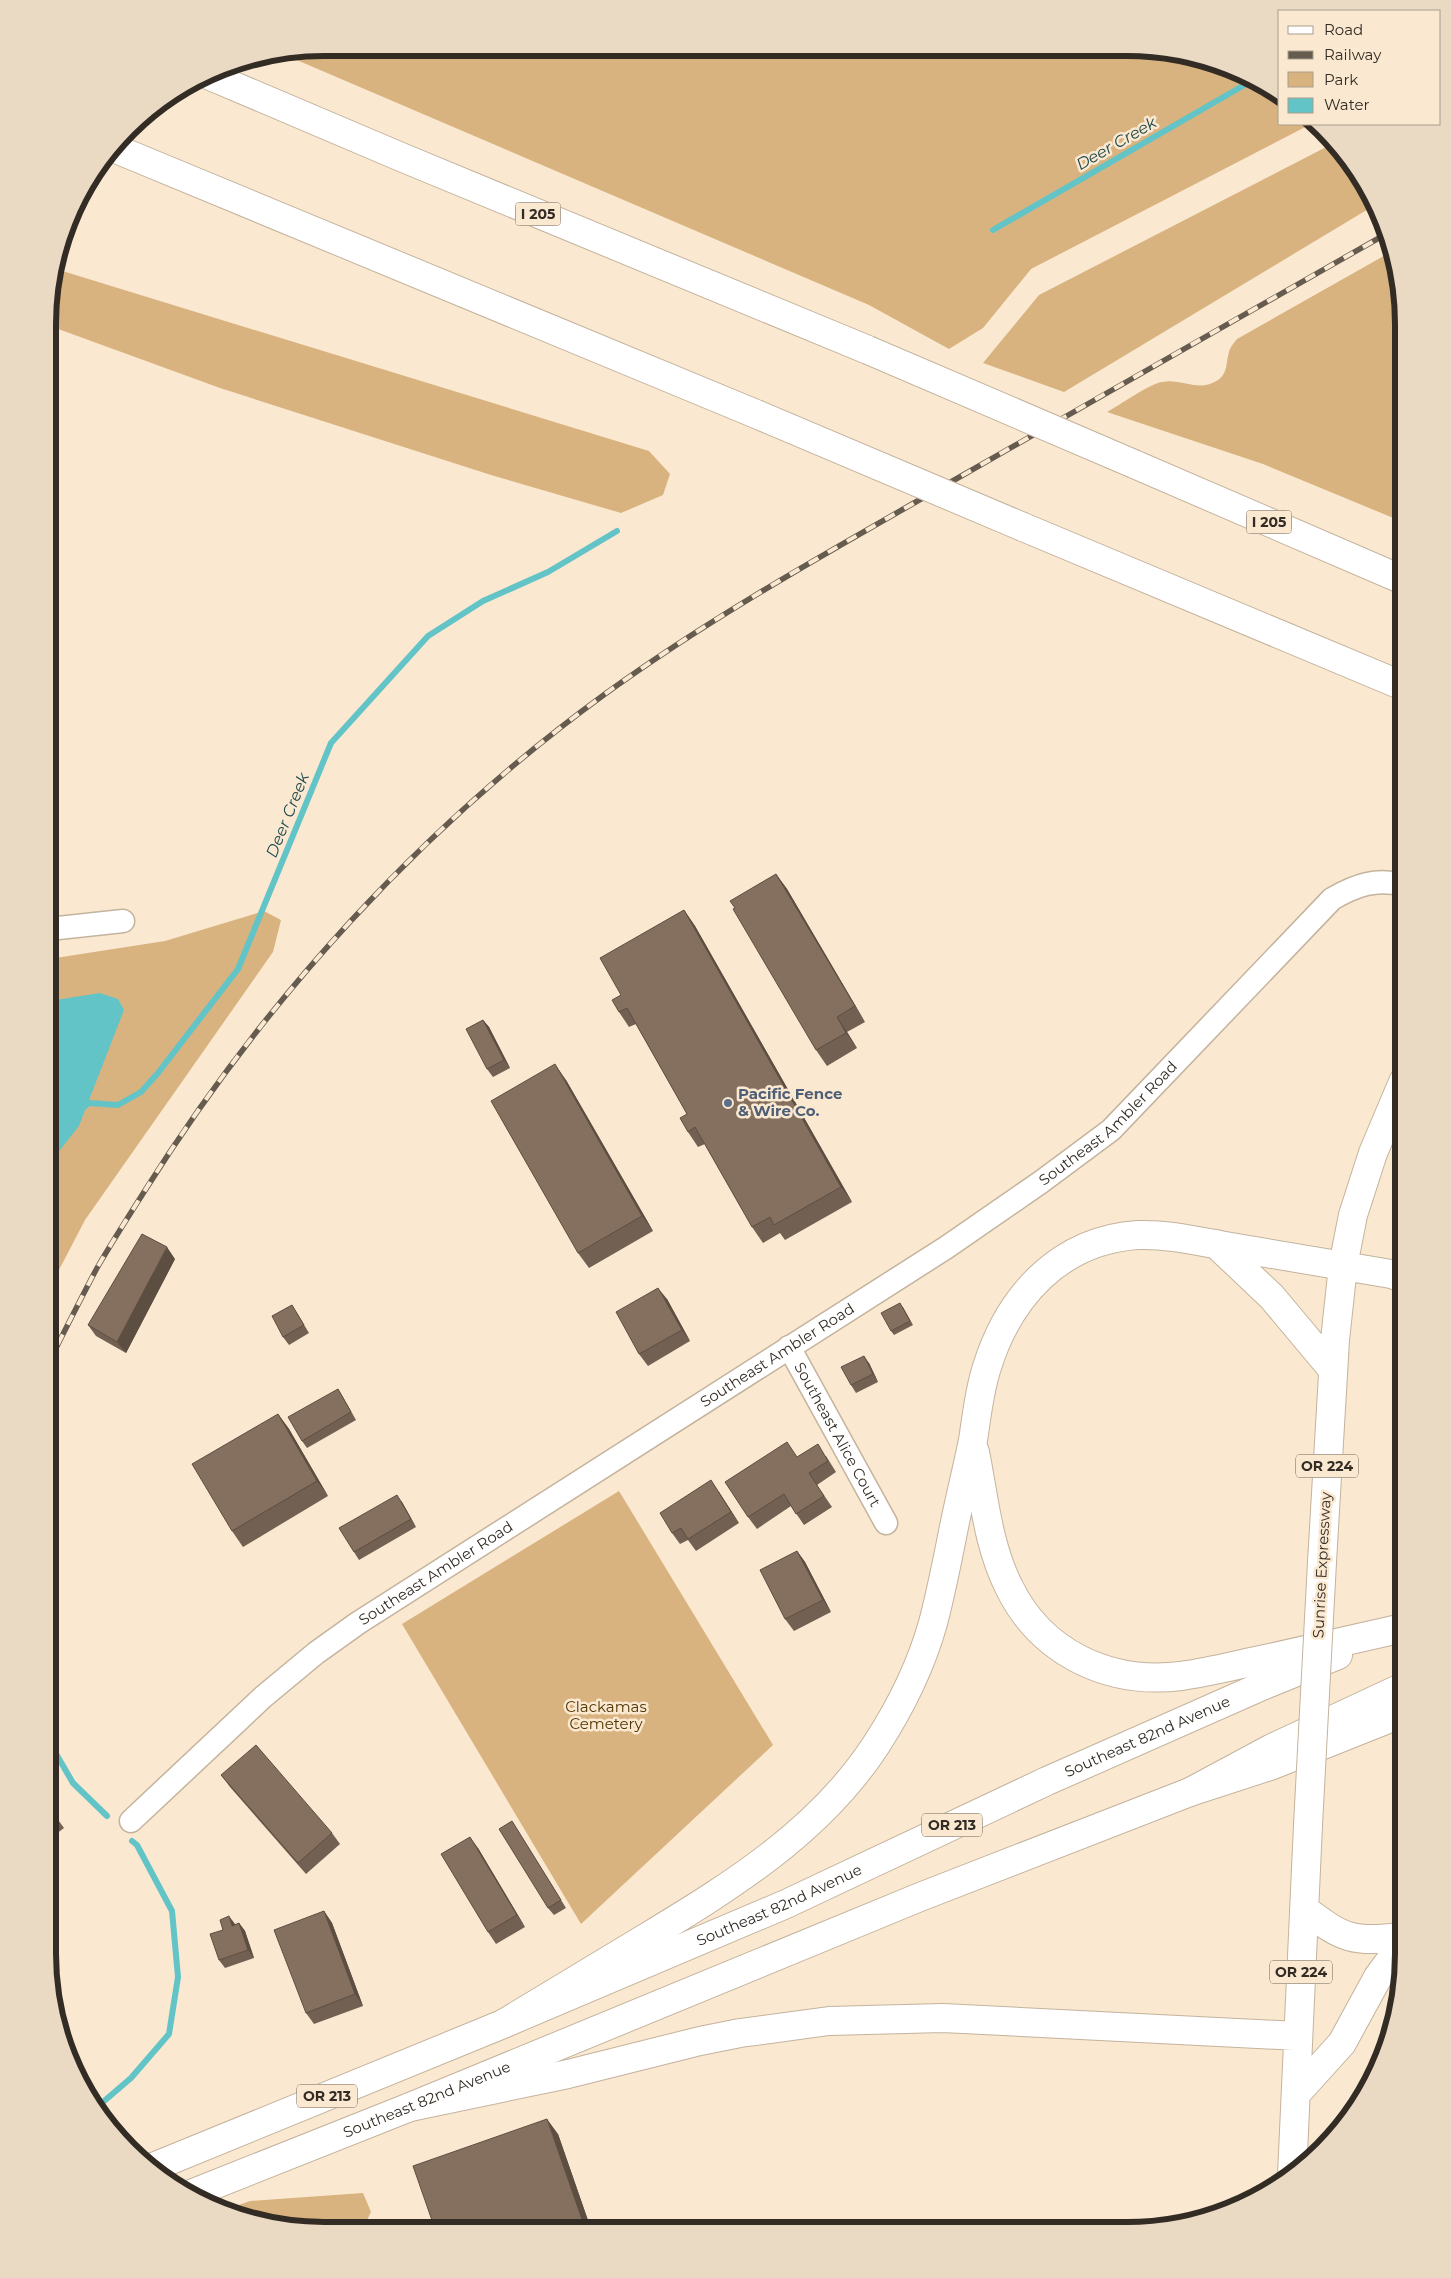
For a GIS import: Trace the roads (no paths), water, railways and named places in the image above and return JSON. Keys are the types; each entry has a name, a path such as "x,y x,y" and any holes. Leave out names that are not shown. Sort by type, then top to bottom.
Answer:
{"main road":[{"name":"I 205","path":"217,79 868,350 1395,577"},
{"path":"120,151 756,414 1395,683"},
{"name":"Sunrise Expressway","path":"1304,1908 1333,1370 1343,1266 1353,1215 1373,1153 1395,1101"},
{"path":"503,2024 714,1896 757,1867 818,1815 858,1770 877,1744 907,1691 926,1643 942,1588 973,1438 980,1390 995,1345 1014,1307 1041,1276 1077,1252 1096,1243 1141,1235 1167,1236 1395,1276"},
{"path":"1216,1244 1272,1297 1333,1370"},
{"path":"973,1438 992,1539 998,1562 1009,1588 1024,1615 1040,1632 1059,1649 1083,1662 1109,1671 1133,1675 1179,1676 1395,1630"},
{"name":"Southeast 82nd Avenue","path":"159,2165 503,2024 786,1904 1047,1781 1262,1686 1395,1631"},
{"path":"1190,1792 1272,1748 1395,1691"},
{"name":"OR 213","path":"1190,1792 1270,1766 1395,1716"},
{"name":"Southeast 82nd Avenue","path":"199,2191 410,2107 911,1901 1190,1792"},
{"path":"1304,1908 1330,1929 1347,1937 1374,1940 1395,1938"},
{"name":"OR 224","path":"1293,2164 1304,1908"},
{"path":"1296,2094 1342,2043 1378,1977 1395,1954"},
{"path":"410,2107 568,2074 700,2041 759,2030 829,2021 943,2018 1298,2036"}],"street":[{"name":"Southeast Ambler Road","path":"131,1821 263,1697 323,1648 405,1591 947,1247 1041,1182 1111,1130 1332,899 1353,887 1367,883 1381,881 1395,884"},
{"path":"56,928 123,921"},
{"name":"Southeast Alice Court","path":"788,1347 886,1523"}],"water":[{"path":"100,993 118,999 124,1010 79,1126 56,1155 56,1000"}],"waterway":[{"name":"Deer Creek","path":"993,230 1246,84"},
{"name":"Deer Creek","path":"84,1107 89,1103 118,1105 141,1092 158,1073 238,969 331,743 428,636 483,601 548,572 617,531"},
{"name":"Deer Creek","path":"56,1754 73,1783 107,1816"},
{"name":"Deer Creek","path":"101,2103 131,2078 169,2034 178,1977 172,1911 137,1845 132,1841"}],"railway":[{"path":"56,1348 114,1239 191,1121 241,1052 295,985 351,921 410,860 472,801 537,746 646,665 774,584 1381,237"}],"place":[{"name":"Pacific Fence & Wire Co.","path":"728,1103"}],"park label":[{"name":"Clackamas Cemetery","path":"606,1716"}]}
